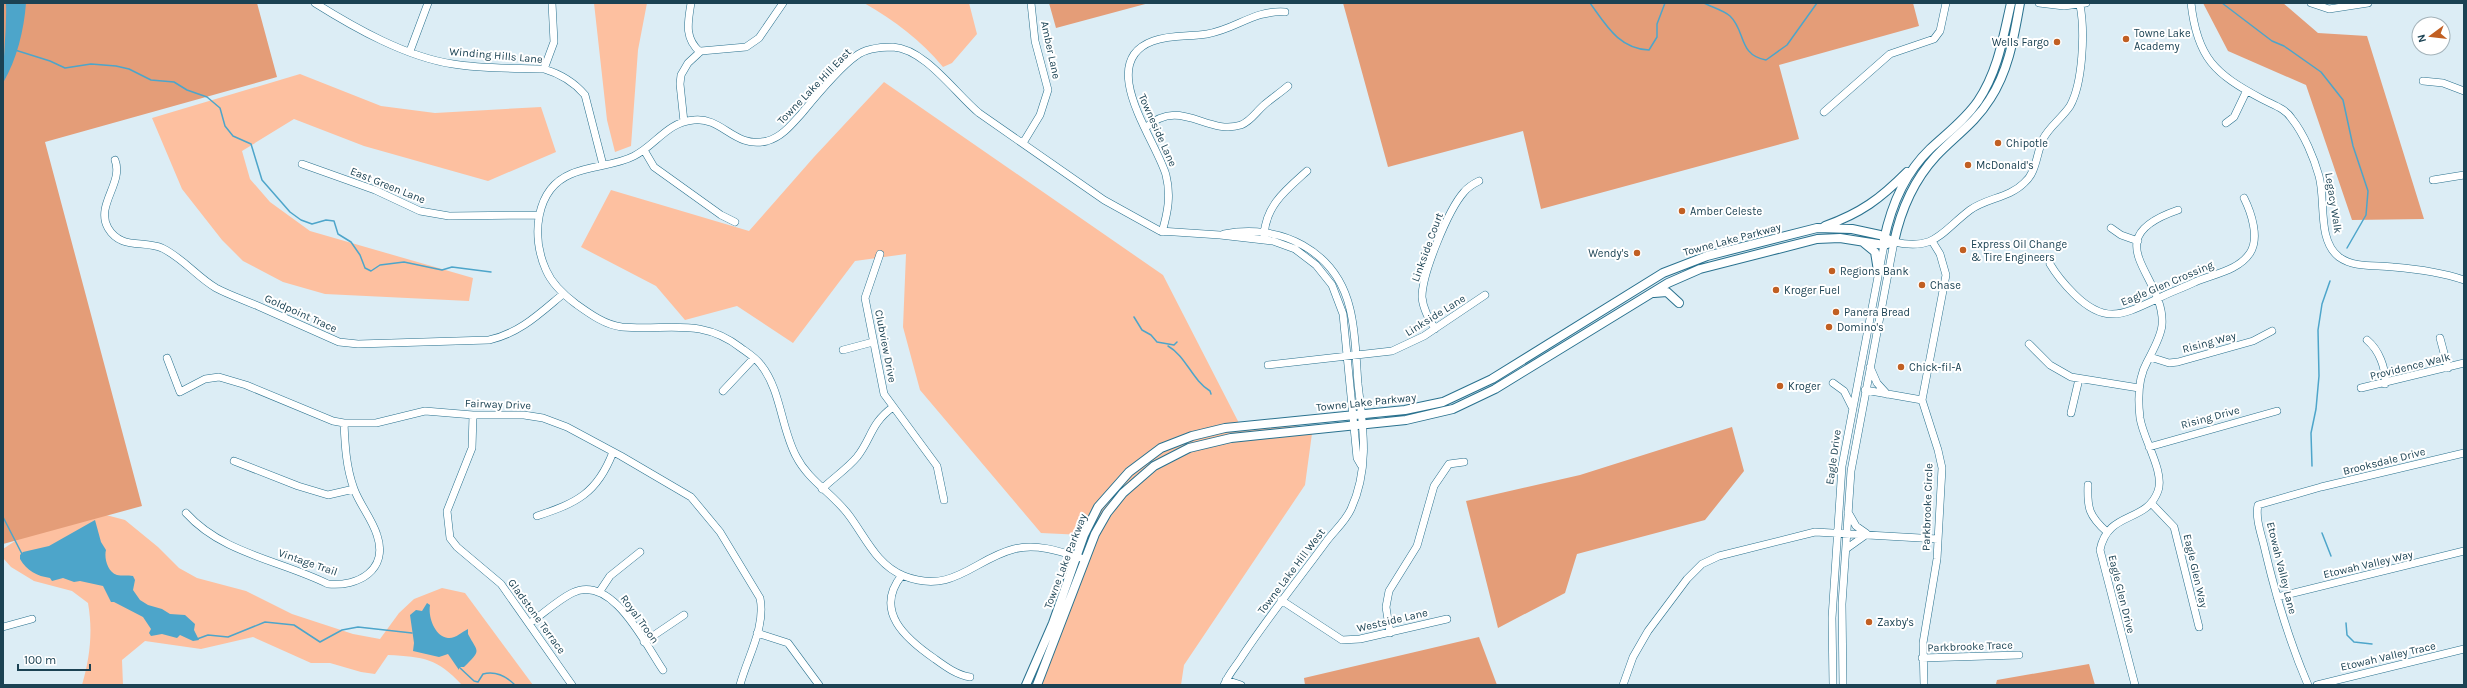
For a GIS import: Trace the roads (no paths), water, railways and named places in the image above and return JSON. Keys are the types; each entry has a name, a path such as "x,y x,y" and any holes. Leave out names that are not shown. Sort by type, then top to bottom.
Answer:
{"main road":[{"path":"1817,228 1856,214 1872,204 1961,121 1985,90 2000,52 2010,3"},
{"path":"1894,242 1902,212 1916,182 1937,155 1973,122 1998,85 2011,50 2020,3"},
{"path":"1885,236 1898,195 1921,159"},
{"name":"Towne Lake Parkway","path":"1038,685 1098,508 1129,472 1161,448 1192,436 1225,428 1415,408 1462,395 1492,379 1671,269 1706,256 1817,228 1852,229 1885,236 1894,242"},
{"name":"Eagle Drive","path":"1884,245 1885,236"},
{"name":"Towne Lake Parkway","path":"1026,685 1080,558 1107,513 1123,494 1154,466 1189,448 1231,438 1420,418 1468,403 1495,389 1646,296 1693,271 1799,243 1827,238 1862,241 1884,245 1894,242"},
{"path":"1862,241 1875,252 1878,271"},
{"path":"1646,296 1667,292 1679,303"}],"street":[{"name":"Winding Hills Lane","path":"315,3 376,38 410,51 453,64 544,69 557,73 570,81 585,95 603,164"},
{"path":"410,51 428,3"},
{"path":"544,69 554,42 552,3"},
{"path":"691,3 688,35 693,46 700,52"},
{"path":"684,122 680,84 681,75 688,63 700,52 711,49 737,50 746,47 759,38 783,3"},
{"name":"Amber Lane","path":"1023,143 1040,115 1048,90 1035,41 1031,3"},
{"path":"1824,112 1890,54 1934,39 1940,31 1946,3"},
{"path":"1894,242 1919,246 1932,241 1976,206 2012,192 2024,184 2031,176 2042,141 2070,106 2075,94 2083,40 2083,4 2064,6 2039,3"},
{"name":"Legacy Walk","path":"2191,3 2194,23 2202,51 2223,76 2246,92 2279,107 2292,119 2315,163 2320,177 2327,234 2331,247 2340,257 2361,265 2449,274 2464,280"},
{"path":"2311,3 2329,9 2368,3"},
{"name":"Towneside Lane","path":"1162,232 1168,210 1168,188 1164,168 1131,96 1128,81 1129,67 1140,49 1159,39 1209,34 1256,15 1285,12"},
{"name":"Towne Lake Hill East","path":"1080,558 1049,549 1030,547 998,555 975,569 953,578 933,581 916,580 895,572 874,553 863,539 848,514 809,476 795,455 768,376 754,358 736,344 706,329 691,326 620,327 604,322 563,294 547,274 543,261 538,226 540,207 553,184 570,174 603,164 631,158 644,150 666,130 684,122 701,120 712,122 741,141 750,143 767,141 787,129 855,56 877,48 895,47 917,54 961,98 1104,200 1162,232 1220,235 1264,240 1295,250 1316,265 1324,274 1336,295 1343,314 1352,414"},
{"path":"2423,82 2443,83 2464,91"},
{"path":"1145,128 1162,119 1183,115 1220,126 1241,125 1253,117 1263,106 1288,86"},
{"path":"2226,123 2234,117 2246,92"},
{"path":"644,150 654,167 721,215 735,222"},
{"name":"Goldpoint Trace","path":"115,160 117,172 107,201 105,218 108,227 120,240 126,243 160,247 175,254 216,288 339,342 358,344 489,340 505,336 522,328 563,294"},
{"name":"East Green Lane","path":"302,164 375,190 420,211 449,216 540,215"},
{"path":"1264,240 1267,215 1273,205 1307,171"},
{"path":"2433,180 2464,175"},
{"name":"Linkside Court","path":"1435,329 1425,311 1422,298 1429,269 1444,226 1462,193 1469,186 1479,181"},
{"name":"Eagle Glen Crossing","path":"2050,264 2062,282 2082,302 2101,313 2122,314 2144,306 2157,298 2232,268 2245,259 2254,240 2248,205 2244,198"},
{"path":"2152,504 2159,488 2159,478 2140,420 2140,388 2146,363 2150,357 2162,326 2157,298 2140,263 2138,242 2149,223 2178,210"},
{"path":"2111,228 2121,235 2138,242"},
{"name":"Towne Lake Hill East","path":"1220,235 1238,231 1281,234 1313,251 1329,267 1339,281 1350,308 1362,425"},
{"name":"Parkbrooke Circle","path":"1924,685 1922,658 1927,615 1936,570 1942,468 1938,450 1922,400 1946,275 1940,254 1932,241"},
{"name":"Eagle Drive","path":"1843,685 1842,628 1846,532 1852,461 1894,242"},
{"name":"Eagle Drive","path":"1833,685 1832,622 1844,447 1884,245"},
{"name":"Clubview Drive","path":"880,254 865,298 884,394 937,466 944,500"},
{"name":"Linkside Lane","path":"1268,365 1392,351 1413,342 1435,329 1485,295"},
{"name":"Rising Way","path":"2150,357 2168,363 2178,362 2253,341 2272,331"},
{"path":"2440,338 2448,368"},
{"path":"2367,340 2372,344 2381,362 2385,384"},
{"path":"843,350 873,342"},
{"path":"2029,344 2058,371 2079,379 2140,388"},
{"name":"Fairway Drive","path":"167,358 180,392 206,379 220,377 246,385 333,421 344,423 376,423 425,411 473,415 524,415 543,418 567,427 660,478 691,497 700,506 720,532 760,598 762,609 757,633 740,685"},
{"path":"723,391 754,358"},
{"name":"Providence Walk","path":"2360,388 2385,384 2464,363"},
{"path":"1870,367 1877,383 1887,394"},
{"path":"2071,413 2079,379"},
{"path":"1833,383 1844,391 1852,407"},
{"path":"1865,390 1922,400"},
{"path":"822,489 857,457 882,415 893,407"},
{"name":"Rising Drive","path":"2149,446 2277,411"},
{"name":"Towne Lake Hill West","path":"1352,414 1357,458 1361,465"},
{"name":"Gladstone Terrace","path":"473,415 472,448 447,511 450,538 501,584 530,623 572,685"},
{"name":"Vintage Trail","path":"186,513 200,528 224,542 328,584 352,584 362,580 370,573 378,557 378,535 354,489 347,467 344,423"},
{"name":"Towne Lake Hill West","path":"1225,682 1281,600 1347,517 1355,498 1361,465 1365,458 1362,425"},
{"path":"537,516 580,500 592,489 613,452"},
{"name":"Brooksdale Drive","path":"2310,490 2464,453"},
{"path":"234,462 298,486 328,495 354,489"},
{"path":"1390,633 1386,607 1389,591 1400,569 1417,546 1434,486 1449,464 1464,462"},
{"path":"2088,485 2087,504 2094,520 2107,532"},
{"name":"Etowah Valley Lane","path":"2308,685 2293,651 2277,598 2258,519 2258,505 2310,490"},
{"name":"Eagle Glen Drive","path":"2135,685 2100,550 2103,537 2117,522 2152,504"},
{"name":"Eagle Glen Way","path":"2152,504 2174,527 2199,627"},
{"path":"1848,511 1856,526 1868,534"},
{"path":"1623,685 1633,657 1644,637 1687,579 1702,564 1719,556 1815,532 1846,532 1938,538"},
{"path":"1846,549 1868,534"},
{"name":"Etowah Valley Way","path":"2277,598 2464,551"},
{"path":"530,623 572,593 588,589 600,591 614,573 640,552"},
{"path":"902,575 894,585 892,593 891,601 896,623 922,650 962,676 970,677"},
{"name":"Royal Troon","path":"600,591 611,597 621,608 663,670"},
{"name":"Westside Lane","path":"1281,600 1342,640 1390,633 1447,618"},
{"path":"644,642 684,615"},
{"path":"3,627 32,619"},
{"path":"757,633 788,643 819,685"},
{"name":"Etowah Valley Trace","path":"2317,685 2464,650"},
{"name":"Parkbrooke Trace","path":"1922,658 2019,655"},
{"path":"1225,682 1241,685"}],"water":[{"path":"6,3 26,3 24,24 19,44 8,74 3,83 6,23"},
{"path":"95,520 101,542 106,550 105,556 111,571 117,575 133,576 135,580 133,590 140,600 148,605 162,609 170,614 185,615 195,624 194,630 199,640 193,641 180,635 177,638 162,634 151,636 149,633 151,629 143,617 114,602 111,602 103,586 80,581 74,582 63,578 52,581 50,578 33,572 26,567 20,559 20,555 23,552 49,546"},
{"path":"427,603 430,605 431,620 439,634 451,638 468,629 468,634 476,648 476,654 464,667 459,667 459,670 448,654 439,657 413,651 414,643 410,615 416,610 422,611"}],"waterway":[{"path":"1590,3 1608,27 1621,40 1639,49 1649,50 1657,37 1657,24 1665,3"},
{"path":"1704,3 1730,16 1735,22 1747,48 1751,53 1766,60 1787,45 1817,3"},
{"path":"2222,3 2272,41 2284,46 2321,72 2343,100 2353,146 2368,191 2366,215 2347,248"},
{"path":"15,50 50,61 65,68 91,64 116,66 129,69 151,80 174,82 187,90 207,97 220,108 225,126 233,136 251,144 262,180 290,212 301,220 312,224 326,220 334,221 338,234 351,242 360,255 365,268 371,271 380,265 404,262 442,270 452,267 491,272"},
{"path":"2312,466 2311,433 2316,409 2319,376 2318,330 2322,304 2330,281"},
{"path":"1134,317 1142,330 1151,335 1157,342 1174,345 1177,342"},
{"path":"1168,346 1180,356 1198,381 1210,391 1211,394"},
{"path":"3,517 22,554"},
{"path":"2322,533 2331,556"},
{"path":"197,639 208,635 228,637 265,622 294,625 320,642 342,630 358,627 412,633"},
{"path":"2346,623 2347,635 2354,642 2372,644"},
{"path":"459,667 474,681 478,682 483,674 492,673 508,679 515,685"}],"place":[{"name":"Towne Lake Academy","path":"2126,39"},
{"name":"Wells Fargo","path":"2057,42"},
{"name":"Chipotle","path":"1998,143"},
{"name":"McDonald's","path":"1968,165"},
{"name":"Amber Celeste","path":"1682,211"},
{"name":"Express Oil Change & Tire Engineers","path":"1963,250"},
{"name":"Wendy's","path":"1637,253"},
{"name":"Regions Bank","path":"1832,271"},
{"name":"Chase","path":"1922,285"},
{"name":"Kroger Fuel","path":"1776,290"},
{"name":"Panera Bread","path":"1836,312"},
{"name":"Domino's","path":"1829,327"},
{"name":"Chick-fil-A","path":"1901,367"},
{"name":"Kroger","path":"1780,386"},
{"name":"Zaxby's","path":"1869,622"}]}
